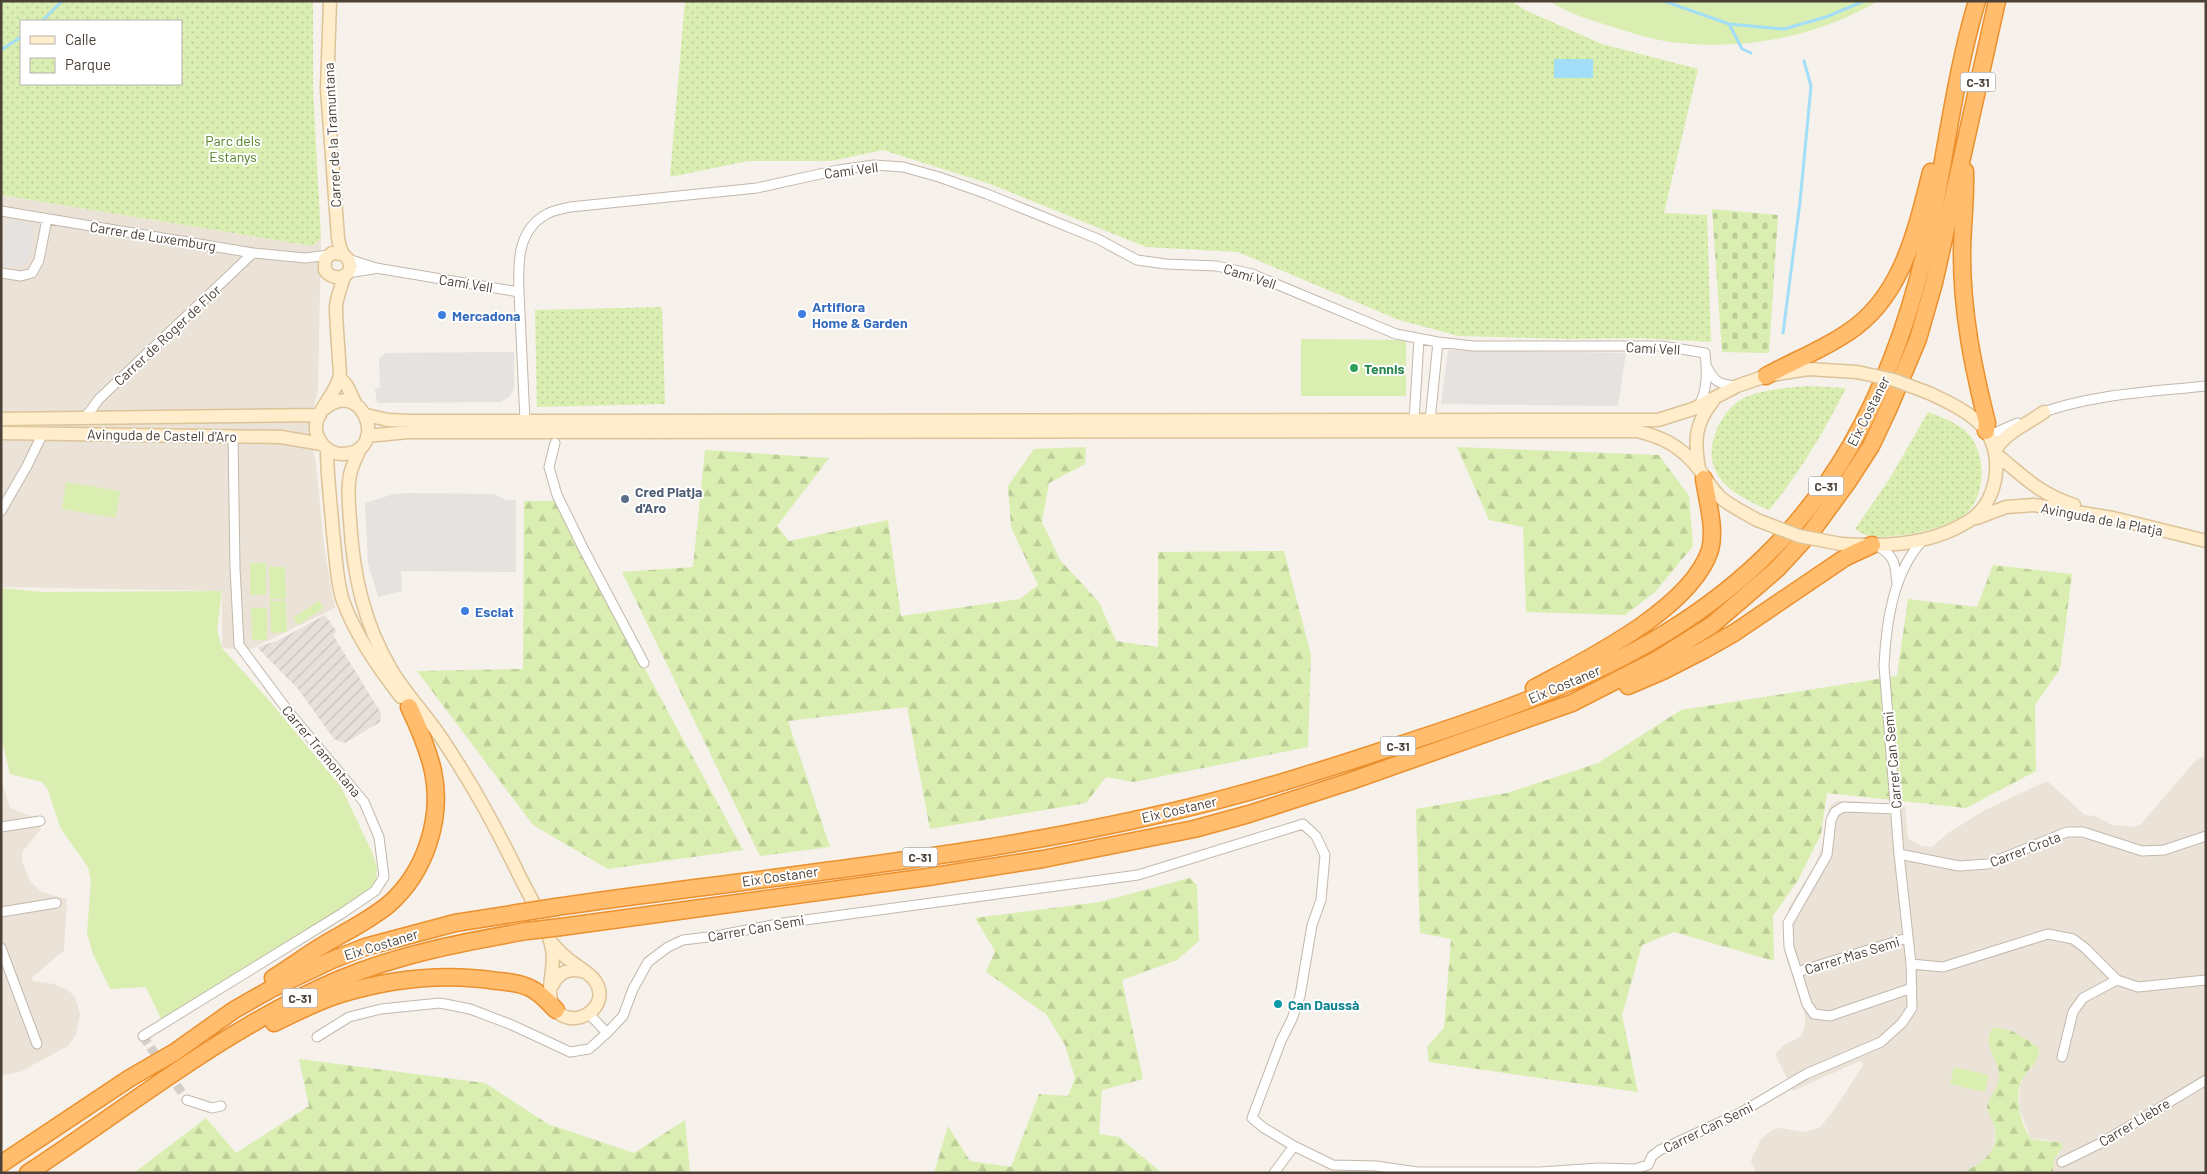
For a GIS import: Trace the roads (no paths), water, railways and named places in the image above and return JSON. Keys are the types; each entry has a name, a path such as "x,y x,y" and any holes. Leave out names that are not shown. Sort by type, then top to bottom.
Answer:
{"highway":[{"name":"Eix Costaner","path":"1,1164 130,1078 175,1052 234,1010 271,989 332,960 399,936 455,923 518,913 1011,843 1189,808 1327,769 1514,706 1574,682 1629,655 1683,624 1731,588 1768,555 1831,480 1874,404 1910,311 1929,237 1949,123 1977,1"},
{"name":"Eix Costaner","path":"28,1173 246,1028 281,1008 340,979 405,957 527,931 1043,860 1194,829 1339,786 1572,703 1658,659 1712,625 1777,569 1828,511 1870,446 1888,410 1918,339 1934,283 1997,1"},
{"path":"1766,376 1848,333 1870,315 1889,291 1900,275 1949,123"},
{"path":"1965,146 1966,183 1962,254 1964,301 1970,349 1987,423 1987,433"},
{"name":"C-31","path":"1514,706 1532,689 1613,646 1671,603 1692,583 1710,549 1710,514 1702,474"},
{"name":"C-31","path":"1572,703 1587,703 1663,671 1704,650 1846,557 1875,545"},
{"path":"130,1078 200,1024 322,946 361,925 389,904 413,878 429,846 435,812 433,772 422,735 409,707"},
{"path":"99,1126 120,1120 209,1060 270,1025 337,995 391,982 463,976 530,988 542,996 556,1010"}],"street":[{"name":"Carrer de la Tramuntana","path":"330,1 327,89 338,238 334,260 350,267 345,275 336,304 340,378"},
{"name":"Camí Vell","path":"334,260 519,292 518,259 524,240 532,226 547,214 570,207 757,188 838,170 874,165 903,168 939,177 979,191 1098,239 1137,260 1166,264 1217,266 1252,274 1396,334 1472,346 1662,346 1705,353 1707,366 1712,377 1721,385 1737,386"},
{"name":"Carrer de Luxemburg","path":"1,211 253,253 334,260"},
{"path":"1,273 21,276 32,273 39,260 47,219"},
{"name":"Carrer de Roger de Flor","path":"84,419 99,399 253,253"},
{"path":"334,260 336,278 345,275"},
{"path":"334,260 336,304"},
{"name":"Camí Vell","path":"345,275 376,268"},
{"path":"519,292 525,421"},
{"path":"1414,421 1420,339"},
{"path":"1430,421 1438,342"},
{"path":"1698,407 1704,396 1707,366"},
{"path":"366,415 388,420 404,421 1658,420 1698,407 1737,386 1766,376 1808,370 1856,372 1894,380 1929,393 1961,410 1987,433 1995,452 1995,476 1992,490 1982,510 1970,521"},
{"path":"446,744 409,707 382,673 358,633 343,601 336,571 324,446 316,429 322,412 340,378 347,386 356,405 366,415 369,427 350,476 348,503 352,558 364,610 378,646 393,673 446,744 483,806 550,941 553,950 551,999 556,1010 562,1015 574,1018 589,1014 597,1004 599,992 595,980 560,953 550,941"},
{"path":"1987,433 2065,404 2206,386"},
{"path":"1702,474 1695,447 1696,433 1699,422 1717,397"},
{"path":"322,412 339,401 356,405"},
{"name":"Avinguda de Castell d'Aro","path":"1,419 84,419 322,412"},
{"path":"1995,452 1999,443 2007,436 2044,412"},
{"name":"Avinguda de la Platja","path":"364,442 408,432 1637,431 1659,436 1688,457 1721,498 1758,520 1799,536 1841,544 1875,545 1923,540 2015,505 2050,507 2113,518 2206,542"},
{"name":"Avinguda de Castell d'Aro","path":"1,433 281,437 324,446"},
{"path":"1,511 27,466 43,433"},
{"name":"Carrer Tramontana","path":"143,1036 341,914 375,891 384,877 379,837 364,802 288,711 239,645 235,568 233,436"},
{"path":"324,446 334,452 344,454 364,442"},
{"path":"555,443 549,467 557,495 644,663"},
{"path":"1995,452 2036,488 2060,500 2113,518"},
{"name":"Carrer Can Semi","path":"317,1037 349,1017 381,1009 440,1004 470,1009 512,1024 570,1052 589,1049 623,1016 633,989 648,962 668,947 683,940 716,936 782,922 954,901 1138,875 1303,824 1316,836 1325,855 1321,900 1312,925 1300,996 1252,1118 1264,1128 1294,1146 1333,1164 1376,1166 1417,1172 1540,1172 1599,1168 1635,1169 1648,1166 1652,1156 1660,1150 1740,1113 1806,1074 1881,1042 1902,1023 1912,1008 1911,964 1899,854 1884,666 1885,639 1897,587 1909,555 1923,540"},
{"name":"Carrer Can Semi","path":"1875,545 1891,556 1896,564 1897,587"},
{"name":"Carrer Mas Semi","path":"1896,809 1843,807 1835,812 1831,820 1827,855 1788,923 1789,947 1807,1004 1814,1014 1818,1016 1830,1016 1912,988"},
{"path":"1,827 40,821"},
{"name":"Carrer Crota","path":"1899,854 1959,866 1988,864 2067,832 2083,832 2142,851 2164,850 2206,836"},
{"path":"1,912 56,903"},
{"path":"1911,964 1943,967 2048,934 2073,939 2085,948 2117,980 2138,987 2206,980"},
{"name":"Carrer Mas Semi","path":"1797,972 1907,938"},
{"path":"1,948 37,1044"},
{"path":"552,986 557,978 565,972 575,970 585,972"},
{"path":"2062,1056 2073,1012 2083,998 2117,980"},
{"path":"589,1014 607,1033"},
{"name":"Carrer Llebre","path":"2062,1162 2103,1142 2206,1080"},
{"path":"187,1100 212,1108 221,1106"},
{"path":"1274,1173 1294,1146"}],"water":[{"path":"1554,59 1593,59 1593,78 1554,78"}],"waterway":[{"path":"43,20 62,1"},
{"path":"1664,1 1729,24 1784,29 1826,17 1864,1"},
{"path":"1729,24 1742,49 1751,53"},
{"path":"1,50 20,38"},
{"path":"1783,333 1800,202 1811,86 1804,61"}],"tunnel":[{"path":"143,1036 161,1063"},
{"path":"169,1074 187,1100"}],"place":[{"name":"Artiflora Home & Garden","path":"802,314"},
{"name":"Mercadona","path":"442,315"},
{"name":"Tennis","path":"1354,368"},
{"name":"Cred Platja d'Aro","path":"625,499"},
{"name":"Esclat","path":"465,611"},
{"name":"Can Daussà","path":"1278,1004"}],"park label":[{"name":"Parc dels Estanys","path":"233,148"}]}
